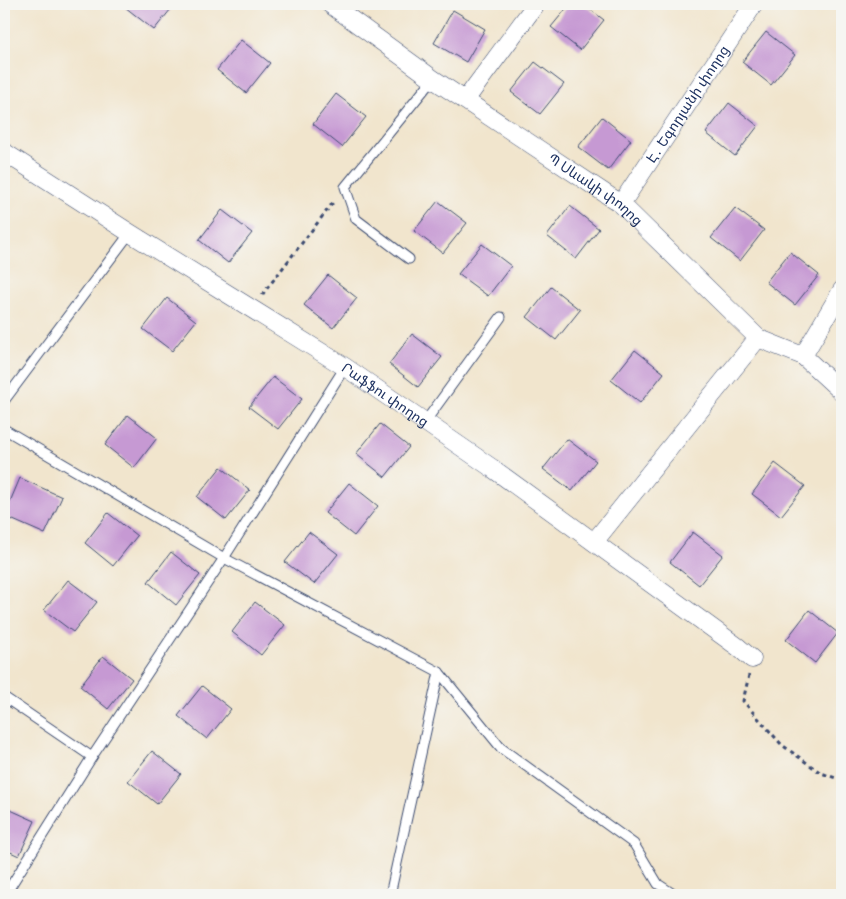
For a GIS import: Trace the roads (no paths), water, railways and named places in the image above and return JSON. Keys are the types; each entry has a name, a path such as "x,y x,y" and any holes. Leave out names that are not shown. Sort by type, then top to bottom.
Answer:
{"street":[{"name":"Պ Սևակի փողոց","path":"330,4 433,79 621,204 758,338 803,356 842,392"},
{"path":"466,100 536,4"},
{"name":"Է․ Եգորյանի փողոց","path":"621,204 754,4"},
{"name":"Րաֆֆու փողոց","path":"4,152 345,367 492,468 752,659"},
{"path":"803,356 842,290"},
{"path":"594,542 758,338"}],"lane":[{"path":"409,259 356,219 345,187 433,79"},
{"path":"4,401 130,233"},
{"path":"425,422 501,317"},
{"path":"5,895 92,757 224,558 345,367"},
{"path":"4,430 224,558 438,672 501,748 634,844 658,884 675,895"},
{"path":"390,895 438,672"},
{"path":"4,697 92,757"}]}
